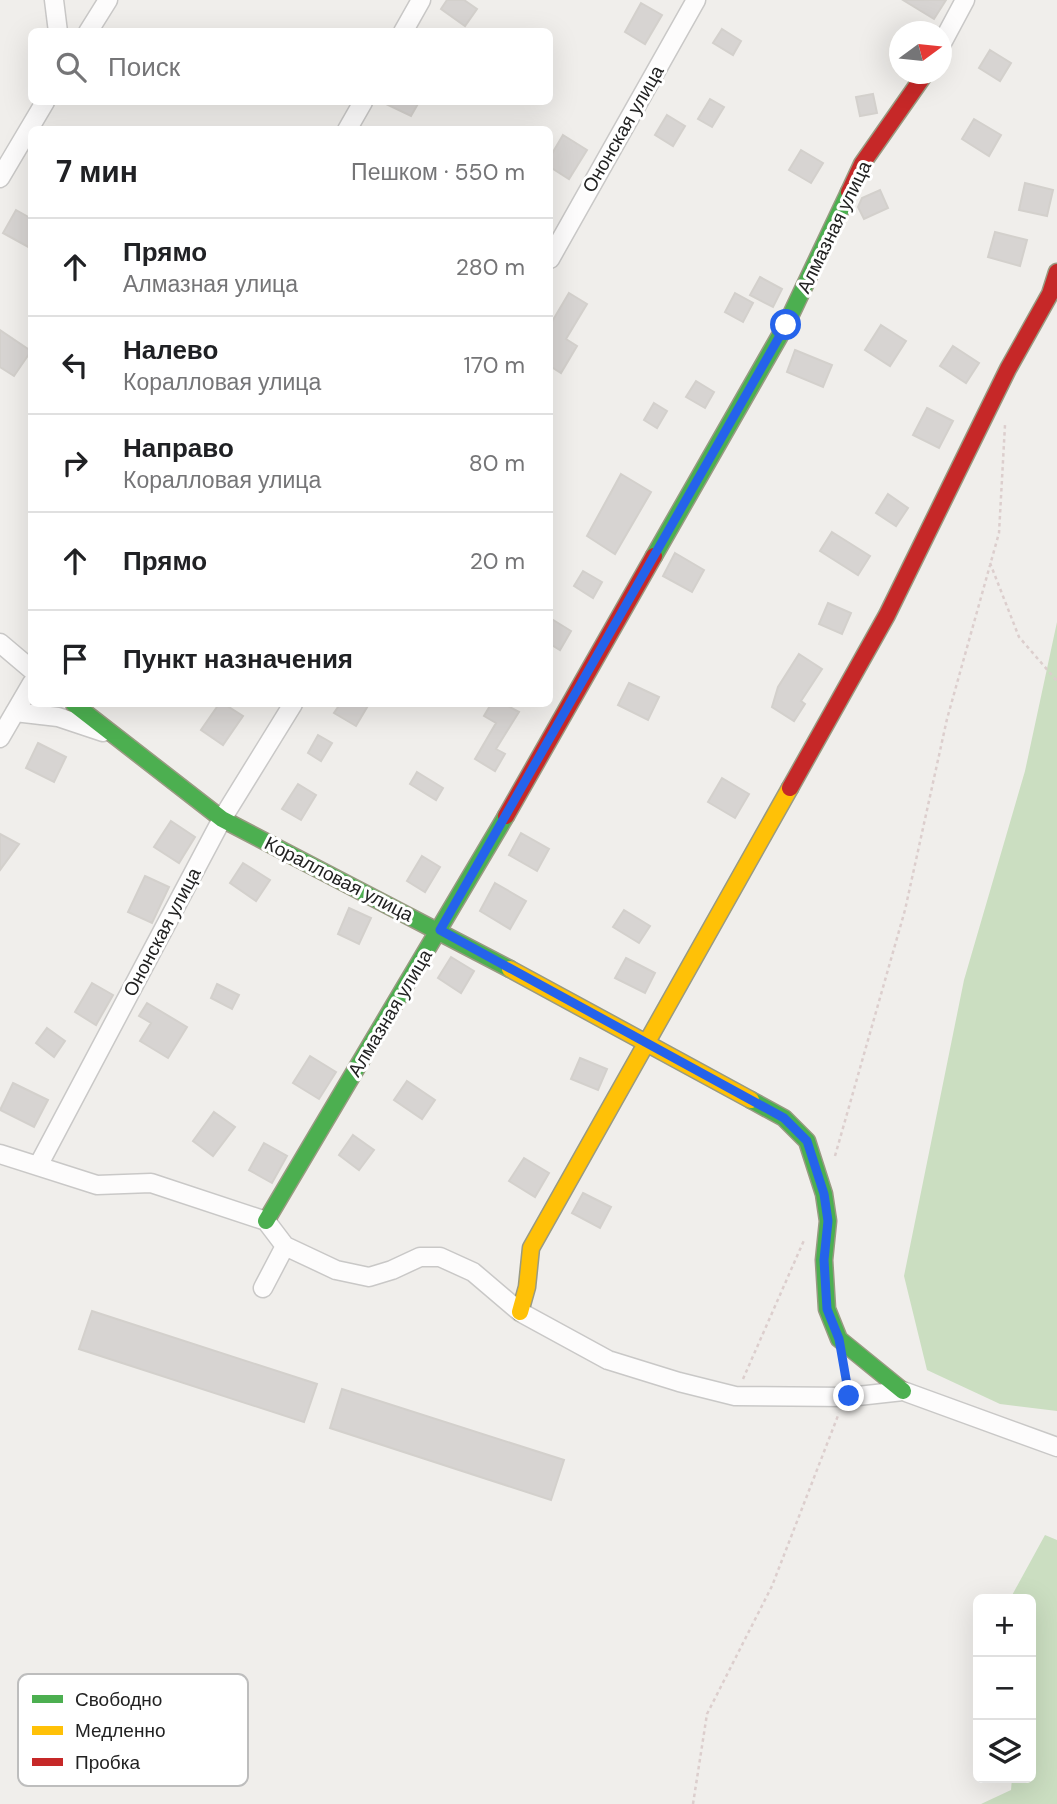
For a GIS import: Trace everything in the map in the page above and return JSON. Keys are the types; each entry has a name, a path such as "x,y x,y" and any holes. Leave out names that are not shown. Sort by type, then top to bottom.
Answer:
{"street":[{"path":"54,0 58,28"},
{"path":"90,28 108,0"},
{"path":"404,28 421,0"},
{"name":"Ононская улица","path":"553,254 696,0"},
{"path":"952,24 965,0"},
{"name":"Алмазная улица","path":"266,1221 440,930 786,325 857,173 918,84"},
{"path":"31,126 43,105"},
{"path":"349,126 361,105"},
{"path":"0,178 28,131"},
{"path":"520,1312 527,1287 531,1248 887,615 1008,369 1050,294 1057,272"},
{"path":"0,643 28,667"},
{"path":"0,738 28,690"},
{"name":"Коралловая улица","path":"78,707 222,819 440,930 784,1118 807,1141 824,1194 828,1221 824,1260 827,1309 839,1339 903,1391"},
{"name":"Ононская улица","path":"37,1166 222,819 291,707"},
{"path":"15,712 58,717 113,735"},
{"path":"0,1154 97,1185 151,1183 266,1221 285,1246 336,1270 369,1277 420,1257 440,1257 473,1272 520,1312 608,1360 735,1396 849,1396 903,1391 1057,1447"},
{"path":"263,1288 285,1246"}],"path":[{"path":"824,1194 905,910 947,719 999,533 1005,424"},
{"path":"990,563 1018,637 1057,681"},
{"path":"735,1396 807,1232"},
{"path":"693,1804 707,1714 772,1586 837,1416 849,1396"}],"green space":[{"path":"1057,622 1057,1411 1000,1404 927,1370 904,1276 964,980 1025,771"},
{"path":"1045,1535 1057,1540 1057,1804 981,1804 1011,1790 1012,1783 1036,1783 1036,1594 1013,1594"}],"building":[{"path":"447,0 464,0 477,9 465,26 441,9"},
{"path":"903,0 946,0 934,19"},
{"path":"641,3 662,15 645,44 625,32"},
{"path":"722,29 741,41 733,55 713,43"},
{"path":"990,50 1011,63 1000,81 979,68"},
{"path":"873,94 877,113 860,116 856,97"},
{"path":"710,99 724,107 712,127 698,119"},
{"path":"388,105 417,105 411,116"},
{"path":"667,115 685,126 673,146 655,135"},
{"path":"974,119 1001,135 989,156 962,139"},
{"path":"563,135 587,150 569,179 553,169 553,152"},
{"path":"801,150 823,163 811,183 789,170"},
{"path":"1025,183 1053,190 1047,216 1019,210"},
{"path":"880,190 888,208 864,219 858,207 862,198"},
{"path":"16,210 28,217 28,247 3,233"},
{"path":"995,232 1027,240 1020,266 988,257"},
{"path":"760,277 782,289 773,307 750,295"},
{"path":"569,293 587,304 566,339 577,346 561,373 553,368 553,320"},
{"path":"735,293 753,303 743,322 725,312"},
{"path":"881,325 906,341 890,366 865,350"},
{"path":"0,330 28,349 28,355 14,376 0,367"},
{"path":"953,346 979,363 966,383 940,366"},
{"path":"795,350 832,365 823,387 787,372"},
{"path":"696,381 714,392 705,408 686,397"},
{"path":"654,403 667,411 657,428 644,420"},
{"path":"927,408 953,421 939,448 913,435"},
{"path":"621,474 651,492 615,554 587,536"},
{"path":"888,494 908,508 896,526 876,513"},
{"path":"832,532 870,556 858,575 820,551"},
{"path":"675,553 704,570 692,592 663,576"},
{"path":"583,571 602,582 593,598 574,586"},
{"path":"828,603 851,613 842,634 819,624"},
{"path":"553,620 571,631 560,650 553,646"},
{"path":"799,654 822,669 801,701 805,704 794,721 772,707 778,687"},
{"path":"629,683 659,697 648,720 618,705"},
{"path":"217,707 229,707 243,716 223,745 201,730"},
{"path":"338,707 367,707 356,726 334,713"},
{"path":"489,707 510,707 519,712 496,749 505,754 495,771 475,759 496,723 484,716"},
{"path":"318,735 332,743 321,761 308,753"},
{"path":"38,743 66,757 54,782 26,768"},
{"path":"417,772 443,788 436,800 410,784"},
{"path":"722,778 749,794 735,818 708,802"},
{"path":"298,784 316,795 301,820 282,809"},
{"path":"171,821 195,837 179,863 154,847"},
{"path":"521,833 549,849 537,871 509,855"},
{"path":"0,834 19,844 0,870"},
{"path":"422,856 440,867 425,892 407,881"},
{"path":"243,863 270,880 256,901 230,883"},
{"path":"145,876 169,887 152,923 128,912"},
{"path":"495,883 526,901 510,929 480,911"},
{"path":"349,908 371,918 359,944 338,934"},
{"path":"624,910 650,926 639,943 613,927"},
{"path":"451,957 474,971 461,993 438,978"},
{"path":"626,958 655,973 645,993 615,978"},
{"path":"92,983 113,995 96,1025 75,1012"},
{"path":"217,984 239,995 232,1009 211,998"},
{"path":"147,1003 187,1027 168,1058 140,1041 151,1023 139,1016"},
{"path":"47,1028 65,1041 54,1057 36,1043"},
{"path":"310,1056 336,1072 319,1099 293,1083"},
{"path":"580,1058 607,1069 598,1090 571,1079"},
{"path":"407,1081 435,1100 422,1119 394,1100"},
{"path":"13,1083 48,1100 34,1127 0,1110"},
{"path":"214,1112 235,1127 213,1156 193,1141"},
{"path":"353,1135 374,1150 359,1170 339,1155"},
{"path":"264,1143 287,1156 272,1183 249,1170"},
{"path":"524,1158 549,1173 535,1197 509,1181"},
{"path":"583,1193 611,1207 600,1228 572,1213"},
{"path":"92,1311 317,1384 304,1422 79,1349"},
{"path":"342,1389 564,1460 551,1500 330,1428"}],"traffic: fast":[{"path":"654,556 786,325 849,192"},
{"path":"78,707 222,819 510,969"},
{"path":"266,1221 506,816"},
{"path":"751,1100 784,1118 807,1141 824,1194 828,1221 824,1260 827,1309 839,1339 903,1391"}],"traffic: slow":[{"path":"520,1312 527,1287 531,1248 790,788"},
{"path":"510,969 751,1100"}],"traffic: jam":[{"path":"849,192 862,164 918,84"},
{"path":"790,788 887,615 1008,369 1050,294 1057,272"},
{"path":"506,816 654,556"}],"route":[{"path":"786,325 440,930 784,1118 807,1141 824,1194 828,1221 824,1260 827,1309 839,1339 849,1396"}]}
